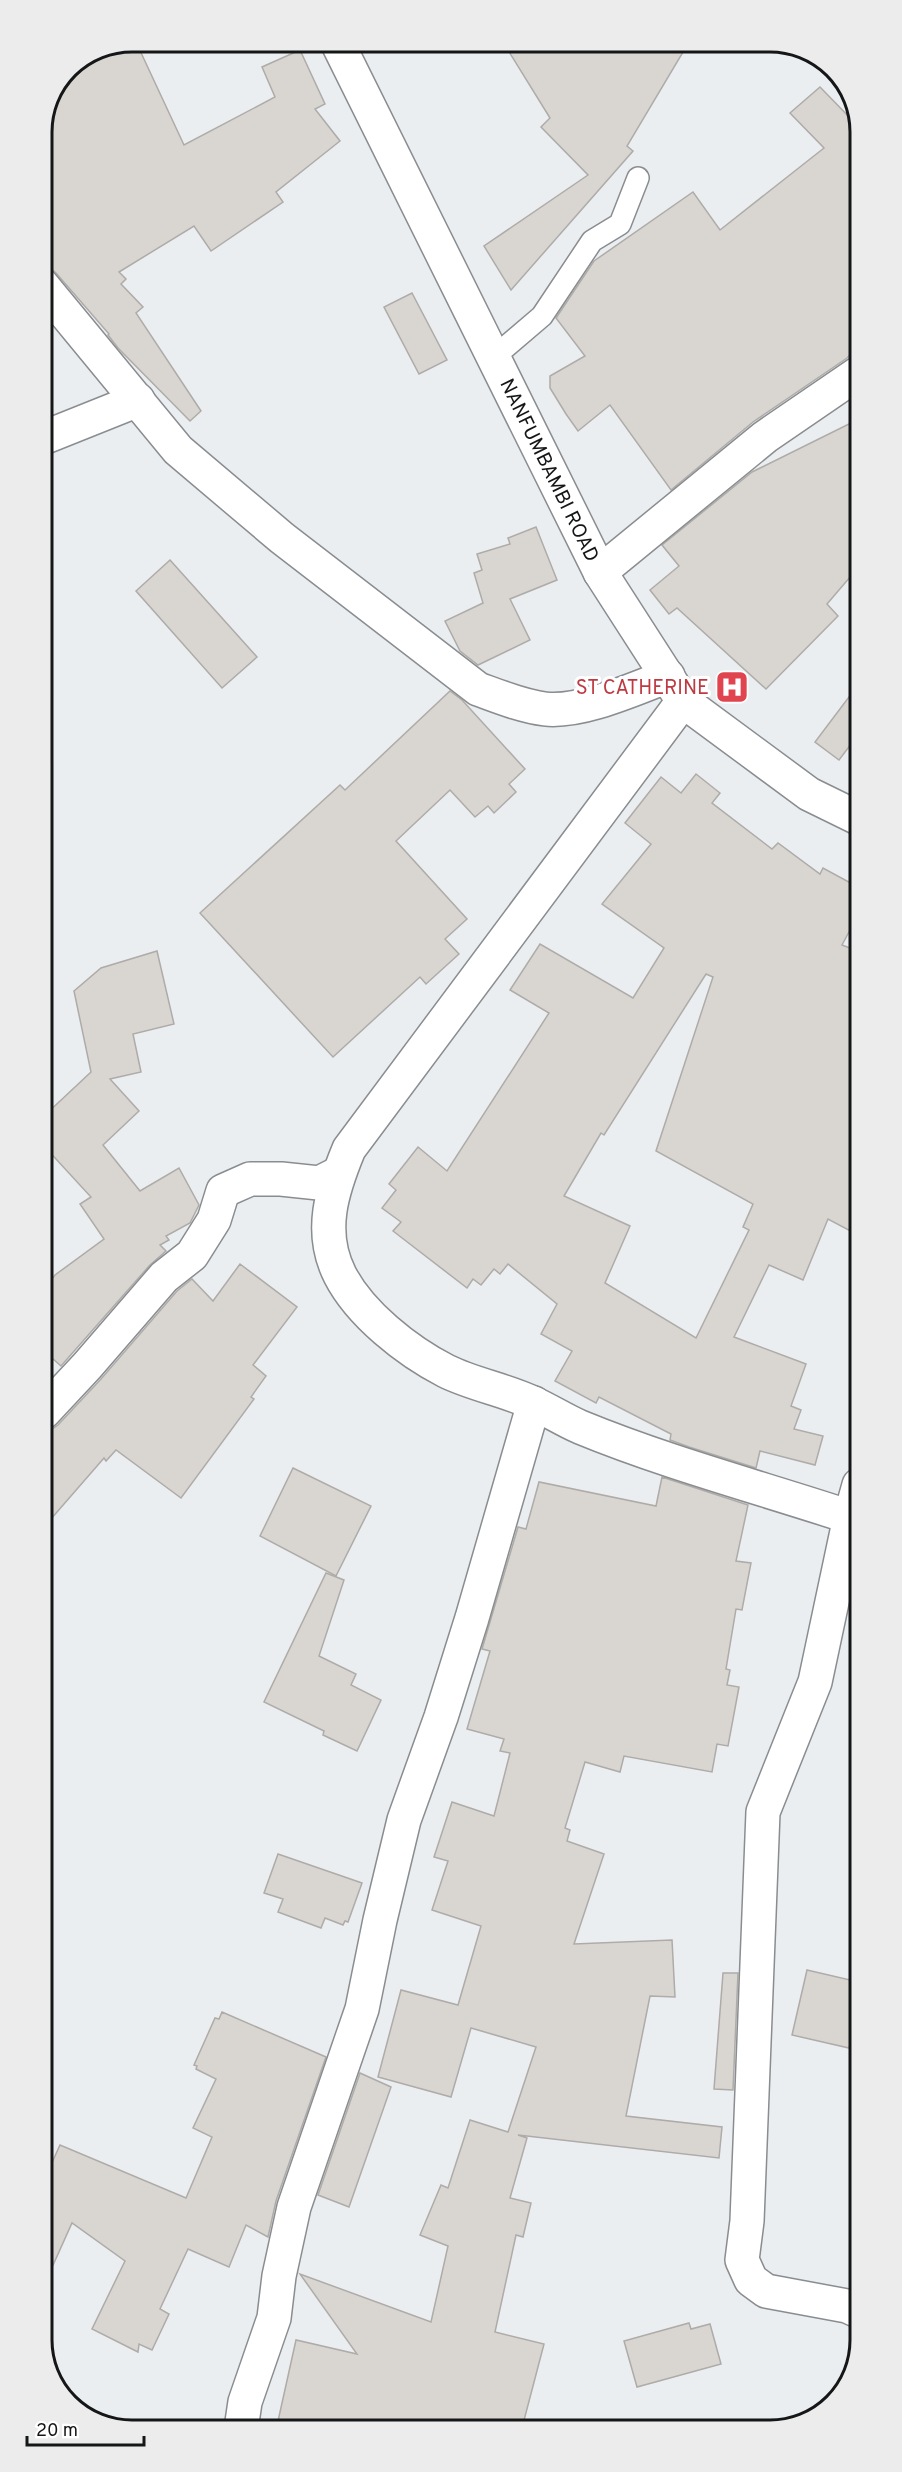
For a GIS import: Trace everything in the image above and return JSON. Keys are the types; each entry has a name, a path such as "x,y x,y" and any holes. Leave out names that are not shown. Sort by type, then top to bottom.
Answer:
{"street":[{"name":"NANFUMBAMBI ROAD","path":"342,52 600,572 675,688 809,794 850,814"},
{"path":"53,298 178,450 282,538 478,689 516,702 547,709 675,688"},
{"path":"600,572 765,437 850,379"},
{"path":"53,434 138,400"},
{"path":"675,688 349,1149 332,1195 327,1224 331,1251 340,1275 356,1298 386,1330 421,1356 447,1371 534,1403 576,1425 621,1442 850,1518"},
{"path":"52,1403 164,1277 192,1255 214,1220 223,1191 250,1179 319,1183 339,1173"},
{"path":"242,2419 245,2402 274,2318 279,2276 294,2207 362,2009 404,1820 441,1717 472,1618 534,1403"},
{"path":"850,1536 815,1682 763,1812 747,2221 742,2260 751,2280 766,2291 850,2307"}],"lane":[{"path":"494,357 542,316 592,241 620,224 638,178"}],"building":[{"path":"141,52 184,145 275,97 262,67 295,52 301,52 325,104 315,109 340,141 276,192 283,202 211,251 194,226 119,272 126,279 121,284 143,307 136,313 201,411 190,421 118,348 109,334 53,270 54,117 66,88 76,76 88,66 102,59 117,54"},
{"path":"510,53 683,53 627,146 633,151 511,290 484,246 588,175 541,127 550,118"},
{"path":"820,87 848,115 850,132 850,355 753,422 671,490 610,405 578,431 566,414 550,388 550,376 585,356 556,318 594,261 693,192 720,230 824,148 790,113"},
{"path":"412,293 447,360 419,374 384,307"},
{"path":"850,423 850,577 827,604 838,616 766,689 677,608 669,614 650,590 679,566 662,545 752,472"},
{"path":"536,527 557,580 510,599 530,640 478,665 460,651 445,621 483,603 474,573 482,570 477,554 510,544 508,538"},
{"path":"170,560 257,657 222,688 136,591"},
{"path":"450,691 462,700 525,769 509,784 516,792 494,813 488,806 475,817 450,790 396,841 467,919 445,939 459,954 426,984 420,977 333,1057 200,913 340,785 345,790"},
{"path":"850,696 850,746 839,760 815,742"},
{"path":"696,774 720,793 712,803 772,849 778,843 820,874 823,868 850,883 850,930 842,945 850,948 850,1231 828,1219 803,1280 769,1265 734,1337 806,1364 791,1406 801,1410 794,1429 823,1436 815,1465 760,1451 756,1468 689,1447 670,1440 671,1434 599,1397 596,1403 555,1381 572,1351 541,1334 557,1304 508,1264 500,1274 494,1269 481,1285 473,1279 467,1288 393,1231 401,1222 382,1208 396,1190 389,1184 418,1147 447,1171 549,1013 510,990 540,944 633,998 664,948 602,904 651,844 625,823 661,777 681,793","holes":["706,974 713,977 656,1151 753,1204 743,1227 749,1230 696,1338 605,1283 630,1226 564,1196 601,1133 604,1135"]},
{"path":"157,951 174,1024 133,1034 141,1072 110,1079 139,1111 103,1145 140,1191 179,1168 199,1205 190,1223 166,1236 169,1240 160,1245 166,1251 150,1265 61,1366 52,1358 52,1278 104,1239 80,1204 91,1197 53,1155 53,1108 91,1072 74,991 101,968"},
{"path":"240,1264 297,1307 253,1365 266,1376 251,1397 254,1399 181,1498 116,1450 106,1461 104,1458 52,1517 52,1429 101,1379 177,1291 192,1279 213,1301"},
{"path":"293,1468 371,1506 336,1576 260,1536"},
{"path":"662,1477 748,1505 736,1561 751,1563 742,1610 736,1609 726,1669 730,1670 727,1685 739,1687 728,1746 717,1744 712,1772 624,1756 620,1772 585,1762 565,1828 570,1830 567,1841 604,1854 574,1944 672,1940 675,1997 650,1996 626,2116 722,2127 719,2158 518,2135 527,2138 510,2198 531,2203 523,2237 516,2235 495,2332 544,2344 524,2420 278,2419 296,2340 357,2354 300,2274 431,2322 448,2246 420,2235 441,2185 448,2188 470,2120 508,2132 536,2047 471,2028 451,2097 378,2077 401,1990 458,2005 481,1926 432,1910 448,1861 434,1857 452,1802 494,1816 510,1753 500,1751 504,1739 467,1729 490,1651 482,1649 518,1527 526,1529 539,1482 656,1506"},
{"path":"326,1573 344,1580 319,1656 356,1674 351,1685 381,1700 357,1751 323,1735 324,1731 264,1702"},
{"path":"278,1854 362,1883 348,1922 345,1921 343,1925 325,1918 321,1928 278,1912 283,1899 264,1893"},
{"path":"807,1970 850,1980 849,2048 792,2035"},
{"path":"723,1973 738,1973 733,2090 714,2089"},
{"path":"222,2012 326,2057 276,2201 268,2237 246,2225 229,2267 188,2249 160,2309 169,2314 152,2350 139,2344 138,2352 92,2329 125,2261 72,2223 52,2267 52,2162 60,2145 186,2198 212,2137 193,2128 216,2079 196,2069 197,2066 194,2065 215,2018 219,2019"},
{"path":"360,2073 391,2087 349,2207 318,2195"},
{"path":"689,2323 691,2329 710,2324 721,2364 637,2387 624,2341"}],"place":[{"name":"ST CATHERINE","path":"732,687"}]}
